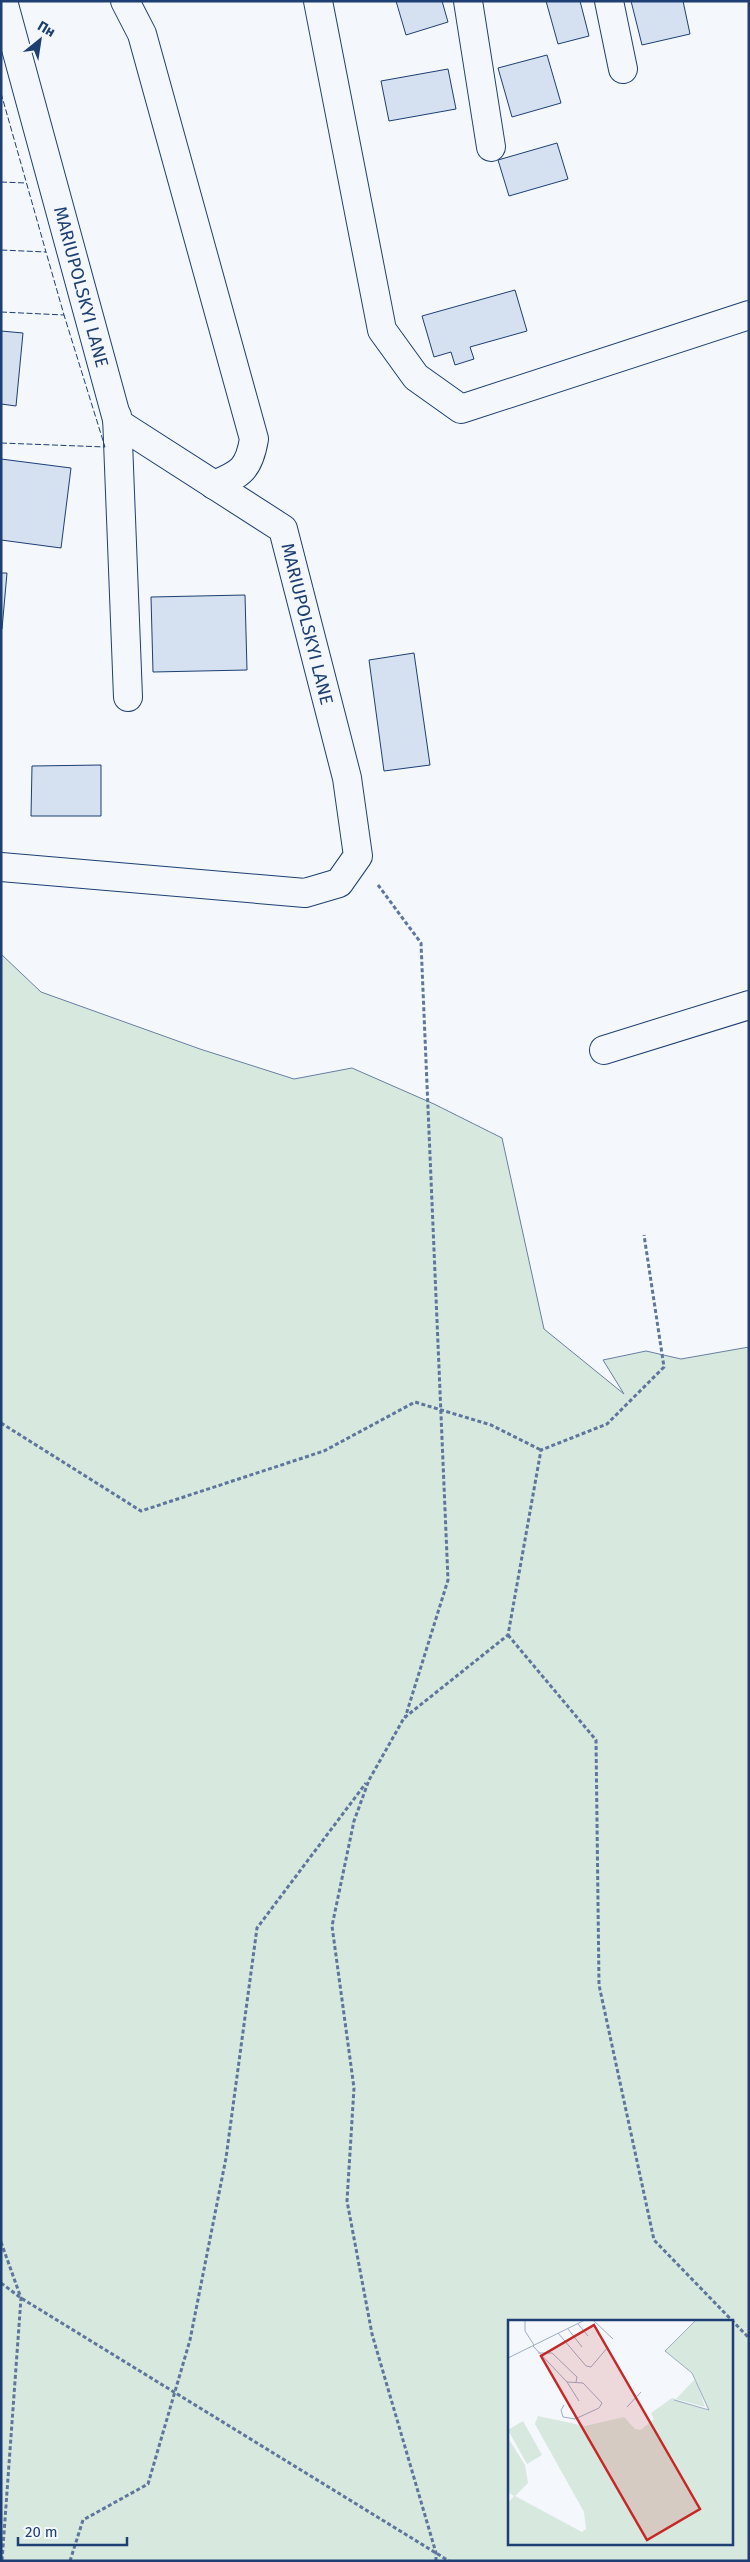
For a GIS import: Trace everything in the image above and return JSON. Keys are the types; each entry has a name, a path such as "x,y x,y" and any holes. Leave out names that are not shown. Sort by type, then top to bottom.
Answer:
{"street":[{"name":"MARIUPOLSKYI LANE","path":"3,1 118,423 283,529 347,778 358,856"},
{"path":"125,1 142,34 254,439 251,456 240,474 214,485"},
{"path":"318,1 382,330 416,378 460,409 749,316"},
{"path":"468,1 491,148"},
{"path":"609,1 623,69"},
{"path":"117,416 128,697"},
{"path":"1,867 306,893 339,883 358,856"},
{"path":"604,1050 749,1005"}],"path":[{"path":"70,2561 84,2520 148,2484 175,2393 190,2340 226,2158 257,1928 369,1780 404,1718 448,1580 421,943 358,856"},
{"path":"1,1423 141,1511 324,1451 414,1402 491,1425 541,1450 607,1424 664,1367 644,1235"},
{"path":"404,1718 508,1635 541,1450"},
{"path":"508,1635 596,1740 599,1985 654,2240 732,2320"},
{"path":"369,1780 354,1821 332,1926 354,2088 347,2201 372,2334 436,2553 436,2561"},
{"path":"1,2242 21,2298 2,2561"},
{"path":"1,2283 21,2298 449,2561"},
{"path":"732,2320 749,2338"}],"shaded area":[{"path":"1,954 41,992 200,1049 294,1079 352,1068 434,1104 502,1138 544,1329 624,1394 603,1360 646,1351 681,1359 749,1347 749,2561 1,2561"}],"building":[{"path":"396,1 442,1 448,22 406,35"},
{"path":"546,1 580,1 589,36 558,44"},
{"path":"631,1 683,1 690,34 642,45"},
{"path":"547,55 561,103 512,117 498,68"},
{"path":"448,69 456,109 389,121 381,81"},
{"path":"557,143 568,179 509,196 498,160"},
{"path":"515,290 527,331 470,347 474,359 455,365 451,352 434,357 422,316"},
{"path":"1,331 23,333 16,406 1,404"},
{"path":"1,459 71,468 61,548 1,540"},
{"path":"1,573 7,573 2,629 1,629"},
{"path":"245,595 247,670 153,672 151,597"},
{"path":"414,653 430,765 384,771 369,660"},
{"path":"101,765 101,816 31,816 32,766"}],"fence":[{"path":"1,93 46,252 1,250"},
{"path":"1,182 26,183"},
{"path":"1,312 64,315 46,252"},
{"path":"1,443 105,447 64,315"}]}
